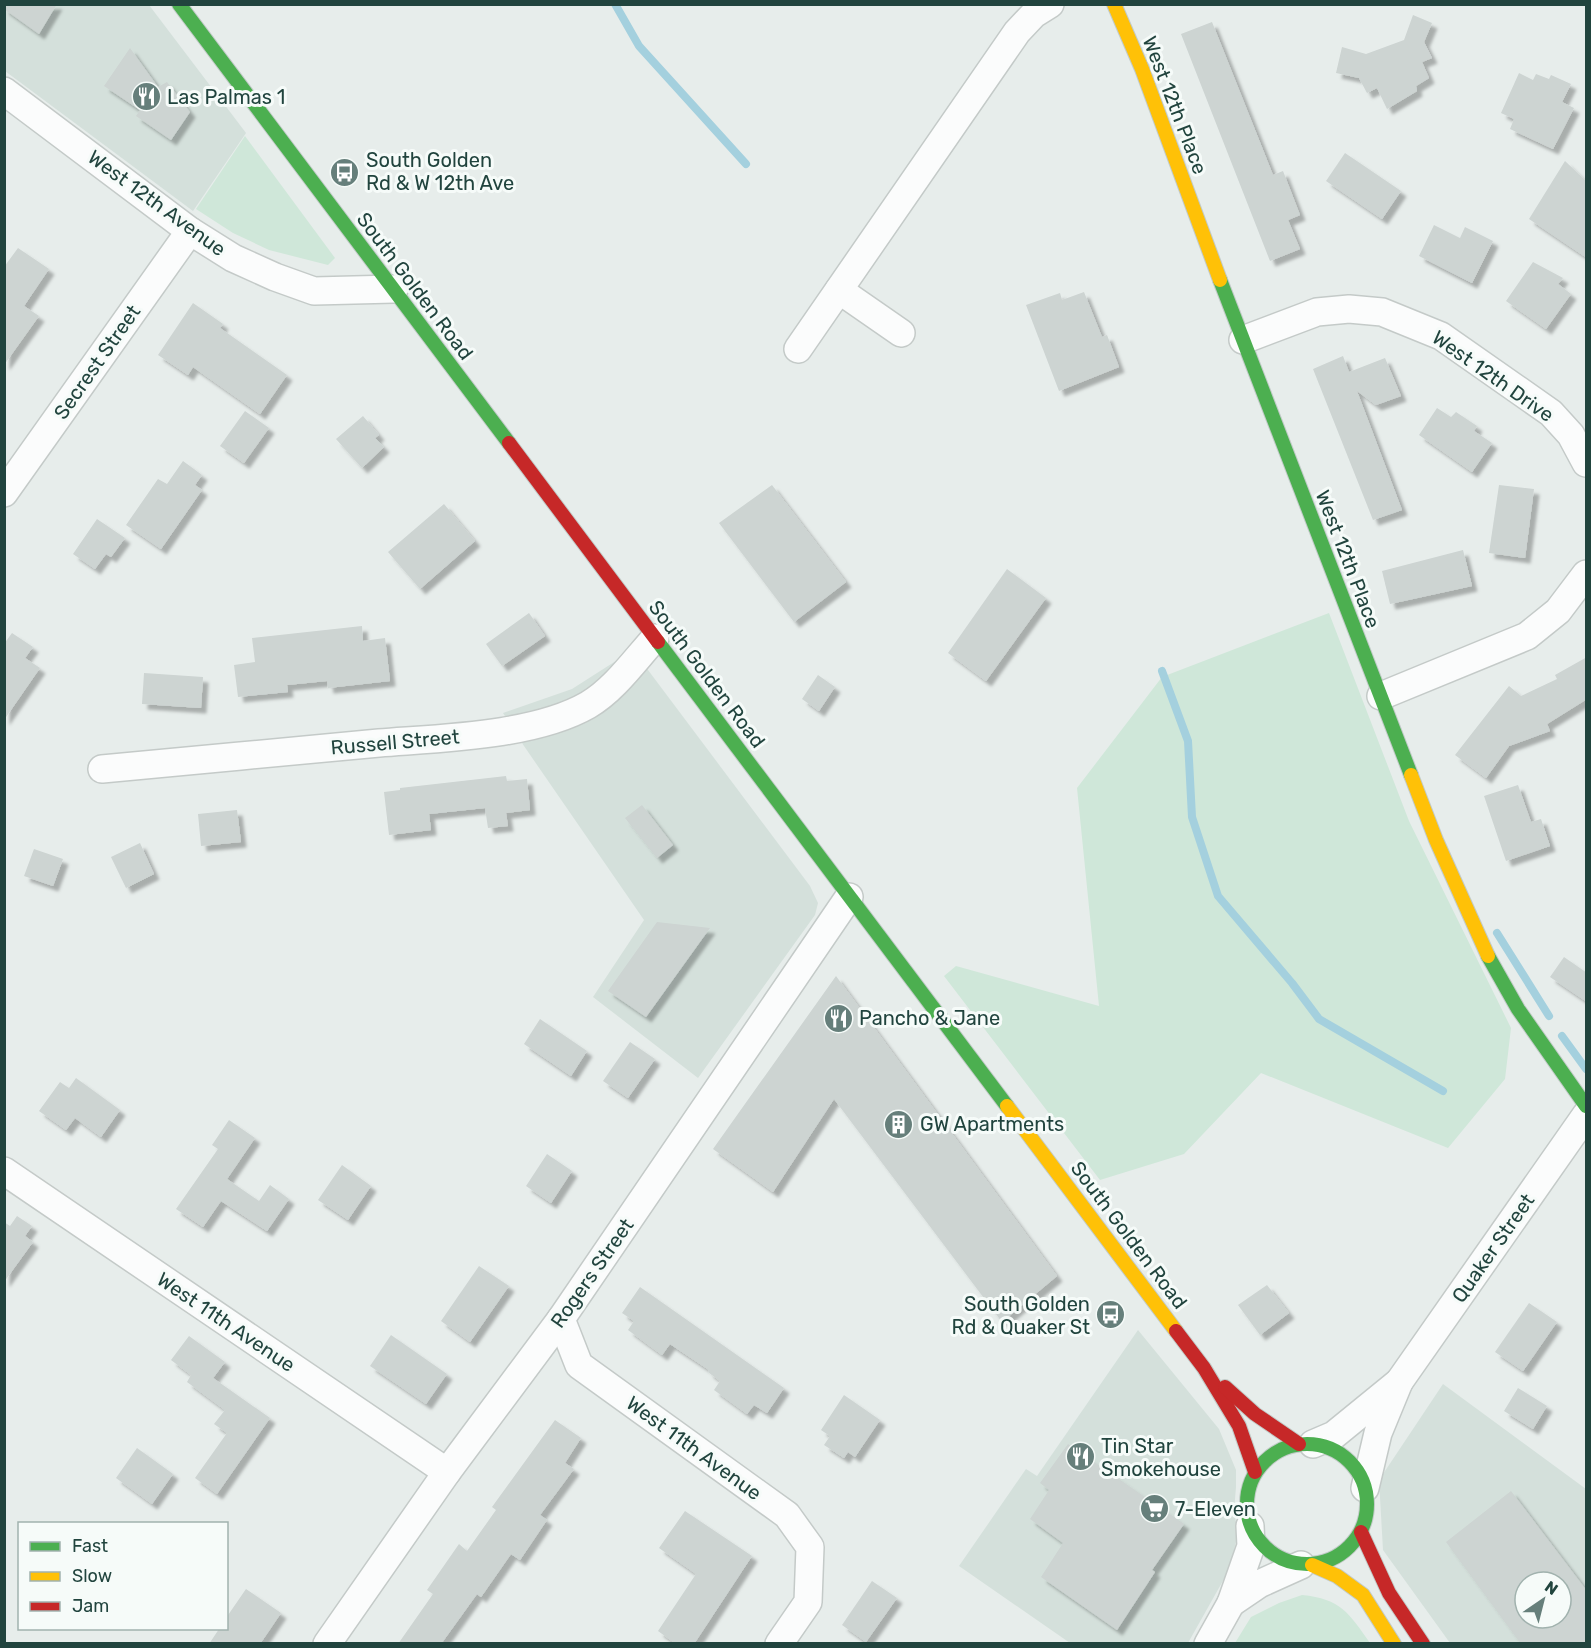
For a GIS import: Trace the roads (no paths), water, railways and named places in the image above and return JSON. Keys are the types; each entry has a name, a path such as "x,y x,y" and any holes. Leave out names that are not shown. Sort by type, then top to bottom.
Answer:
{"main road":[{"name":"South Golden Road","path":"179,4 1204,1368 1239,1426 1255,1472"},
{"name":"West 12th Place","path":"1114,4 1142,69 1242,340 1436,840 1495,971 1518,1009 1587,1106"},
{"name":"South Golden Road","path":"1204,1368 1255,1413 1306,1444"},
{"path":"1307,1565 1327,1561 1341,1555 1352,1544 1361,1532 1366,1517 1367,1503 1365,1488 1359,1474 1340,1454 1327,1447 1306,1444 1274,1453 1263,1461 1255,1472 1248,1489 1246,1508 1250,1526 1258,1541 1270,1553 1285,1561 1307,1565 1337,1576 1363,1595 1394,1644"},
{"path":"1361,1532 1389,1593 1423,1644"}],"street":[{"path":"798,349 1017,32 1034,14 1050,4"},
{"name":"West 12th Avenue","path":"4,91 190,231 233,258 314,291 394,289"},
{"name":"Secrest Street","path":"4,493 190,231"},
{"path":"839,290 901,333"},
{"name":"West 12th Drive","path":"1242,340 1317,312 1349,309 1382,312 1441,336 1551,413 1571,435 1587,463"},
{"path":"1381,696 1527,636 1558,611 1587,574"},
{"name":"Russell Street","path":"102,769 458,736 531,726 589,705 612,685 655,638"},
{"name":"Rogers Street","path":"327,1644 447,1472 561,1319 849,897"},
{"name":"Quaker Street","path":"1365,1488 1378,1433 1399,1382 1587,1115"},
{"name":"West 11th Avenue","path":"4,1171 447,1472"},
{"name":"West 11th Avenue","path":"561,1319 579,1365 787,1515 810,1547 808,1602 779,1644"},
{"name":"Quaker Street","path":"1306,1444 1334,1435 1399,1382"},
{"path":"1208,1644 1231,1603 1251,1546 1250,1526"},
{"path":"1231,1603 1259,1584 1307,1565"}],"waterway":[{"path":"615,4 639,46 746,164"},
{"path":"1162,671 1188,741 1192,817 1218,896 1292,983 1319,1019 1443,1091"},
{"path":"1497,933 1549,1016"},
{"path":"1562,1036 1586,1069"}],"place":[{"name":"Las Palmas 1","path":"146,97"},
{"name":"South Golden Rd & W 12th Ave","path":"345,172"},
{"name":"Pancho & Jane","path":"838,1018"},
{"name":"GW Apartments","path":"899,1124"},
{"name":"South Golden Rd & Quaker St","path":"1111,1315"},
{"name":"Tin Star Smokehouse","path":"1080,1457"},
{"name":"7-Eleven","path":"1154,1509"}]}
